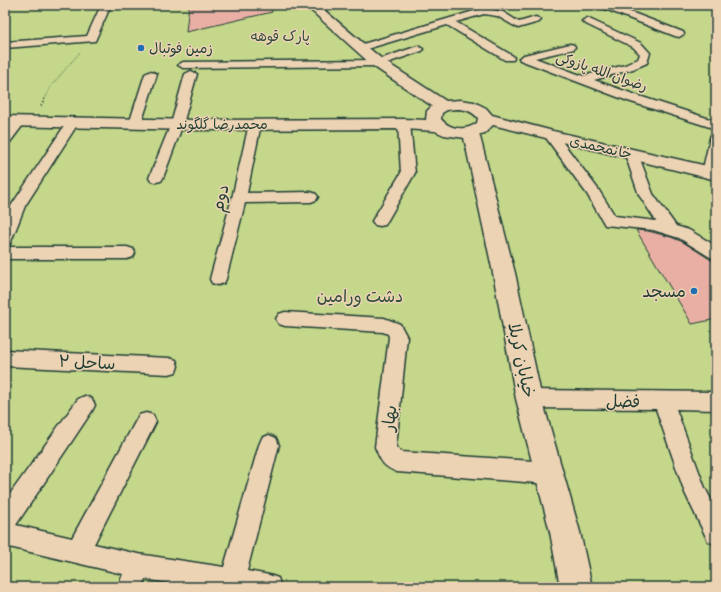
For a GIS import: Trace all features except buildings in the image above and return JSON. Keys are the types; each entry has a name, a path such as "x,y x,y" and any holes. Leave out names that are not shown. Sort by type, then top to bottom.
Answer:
{"main road":[{"path":"313,5 378,63 443,106"},
{"path":"438,126 433,119 433,115 438,108 456,104 469,105 480,110 479,125"},
{"name":"محمدرضا گلگوند","path":"20,121 135,124 404,124 438,126"},
{"name":"خانمحمدی","path":"438,126 457,133 479,125 550,135 713,173"},
{"name":"خیابان کربلا","path":"479,125 504,273 529,399 565,532 576,587"}],"street":[{"path":"5,45 91,39 106,5"},
{"path":"603,5 678,34"},
{"path":"711,5 716,8"},
{"path":"360,48 450,23 484,11 500,14 518,25 536,20"},
{"path":"582,80 629,67 642,61 645,53 637,45 587,22"},
{"path":"450,23 509,58"},
{"name":"رضوان الله پازوکی","path":"570,47 524,58 582,80 716,125"},
{"path":"156,178 178,124 187,70 378,63 418,49"},
{"path":"135,124 151,74"},
{"path":"5,138 20,121"},
{"path":"5,240 18,206 73,122"},
{"name":"دوم","path":"218,279 239,198 255,124"},
{"path":"380,222 408,173 404,124"},
{"path":"550,135 593,192 610,221 652,225 684,234 716,253"},
{"path":"713,173 716,138"},
{"path":"632,154 646,195 671,231"},
{"path":"239,198 311,198"},
{"path":"5,253 127,254"},
{"name":"بهار","path":"285,319 384,325 394,329 398,337 385,447 389,456 397,462 549,473"},
{"name":"ساحل ۲","path":"5,358 169,366"},
{"name":"فضل","path":"529,399 716,401"},
{"path":"663,401 696,493 716,533"},
{"path":"5,521 85,405"},
{"path":"77,552 146,422"},
{"path":"232,581 269,445"},
{"path":"5,534 77,552 134,577 232,581 269,587"}],"path":[{"path":"20,121 91,39"}],"green space":[{"name":"دشت ورامین","path":"5,5 716,5 716,587 5,587"}],"place":[{"name":"زمین فوتبال","path":"141,48"},
{"name":"مسجد","path":"694,291"}],"park label":[{"name":"پارک قوهه","path":"280,36"}]}
